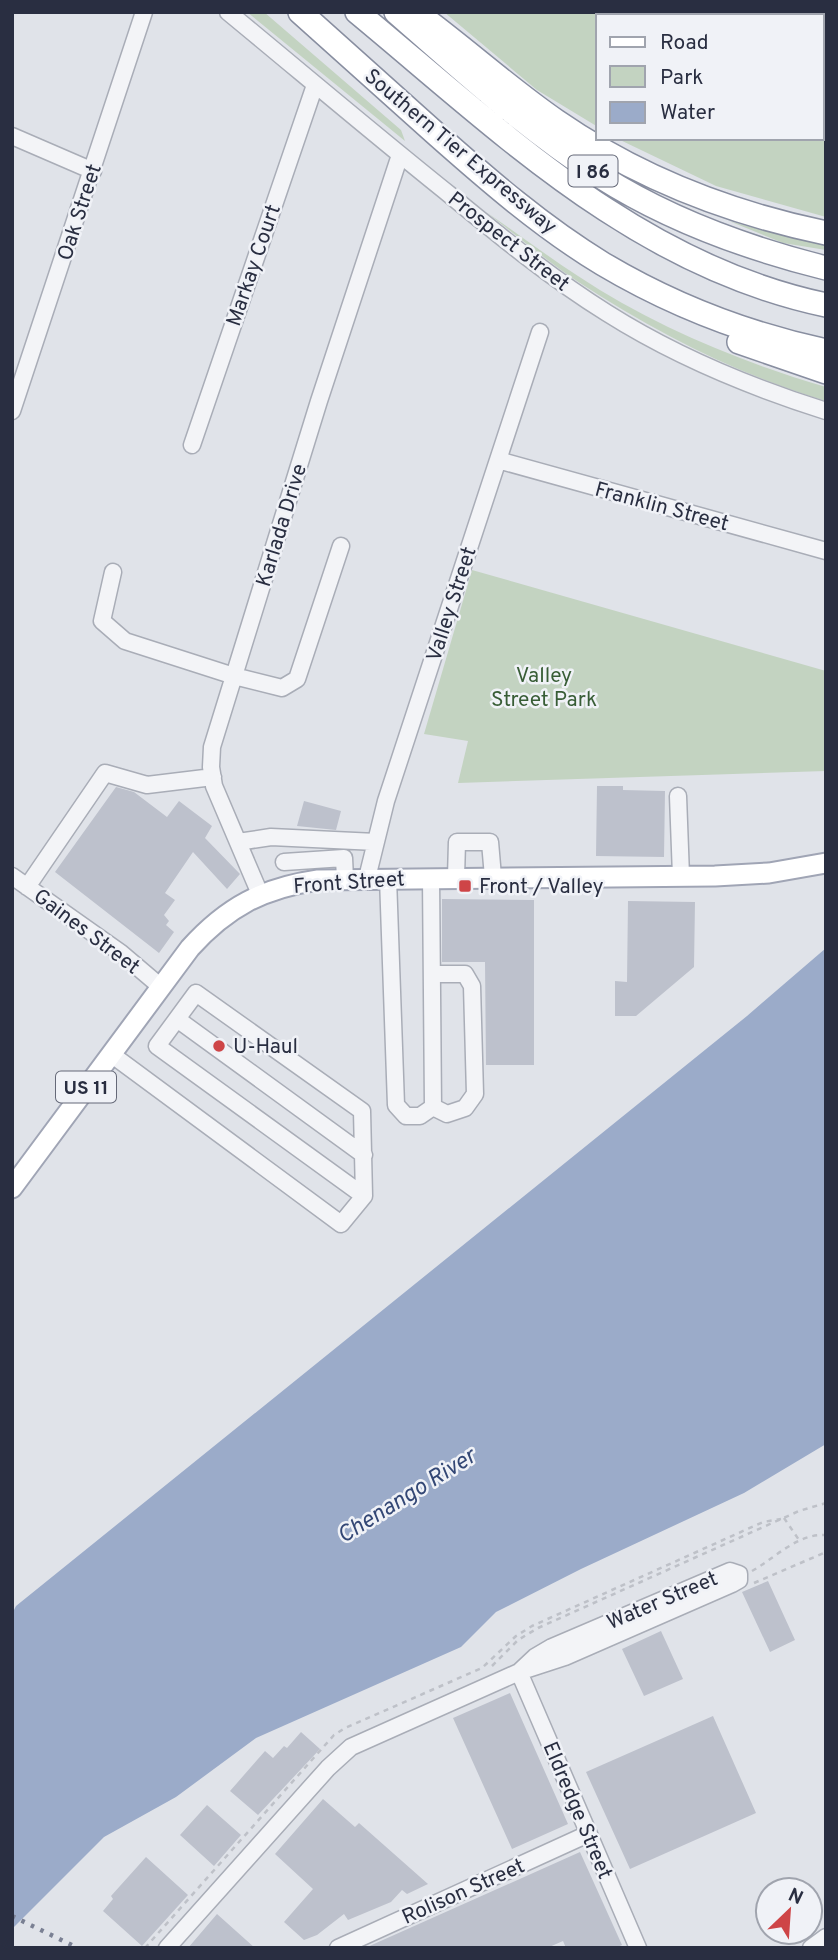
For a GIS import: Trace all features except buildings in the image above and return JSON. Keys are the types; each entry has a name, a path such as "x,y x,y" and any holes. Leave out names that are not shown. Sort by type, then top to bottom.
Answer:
{"highway":[{"name":"Southern Tier Expressway","path":"300,12 498,187 558,234 603,264 651,290 725,322 826,351"},
{"path":"358,12 559,178 625,224 679,254 728,275 826,305"},
{"name":"I 86","path":"396,12 546,138 625,191 729,239 765,252 826,268"},
{"path":"415,12 538,108 627,164 676,187 724,205 826,233"},
{"path":"603,264 667,308 694,323 826,372"}],"main road":[{"name":"Front Street","path":"12,1188 204,932 233,909 260,894 295,883 345,879 681,876 769,873 826,863"}],"street":[{"name":"Oak Street","path":"12,411 144,12"},
{"name":"Prospect Street","path":"228,12 531,261 610,315 713,368 783,397 826,411"},
{"name":"Markay Court","path":"192,445 315,85"},
{"path":"12,136 93,171"},
{"name":"Karlada Drive","path":"260,894 214,786 212,747 318,401 400,155"},
{"name":"Valley Street","path":"367,878 386,801 540,332"},
{"name":"Franklin Street","path":"498,460 826,551"},
{"path":"113,572 102,621 125,641 234,676 282,688 297,679 341,546"},
{"path":"27,887 105,773 146,785 213,777"},
{"path":"678,796 681,876"},
{"path":"238,842 271,837 344,849"},
{"path":"271,837 295,883"},
{"path":"284,862 376,842"},
{"path":"456,877 457,842 490,842 493,877"},
{"path":"344,849 345,879"},
{"name":"Gaines Street","path":"12,876 121,953 161,987"},
{"path":"388,878 396,1105 406,1116 419,1116 433,1107"},
{"path":"431,878 433,1107"},
{"path":"432,974 465,974 472,986 475,1094 465,1108 447,1114 433,1107"},
{"path":"111,1054 341,1224 364,1196 362,1111 196,993 157,1046 364,1196"},
{"path":"177,1019 363,1155"},
{"name":"Water Street","path":"167,1948 344,1752 365,1740 519,1672 535,1657 552,1647 730,1571 736,1571 740,1577"},
{"name":"Eldredge Street","path":"519,1672 638,1948"},
{"name":"Rolison Street","path":"338,1948 588,1834"},
{"path":"811,1948 826,1937"}],"path":[{"path":"799,1540 784,1518 826,1503"},
{"path":"740,1577 799,1540 813,1535 826,1535"},
{"path":"809,1559 826,1552"}],"green space":[{"path":"247,12 264,12 401,130 405,141"},
{"path":"444,12 826,12 826,217 716,186 620,140 824,140 824,14 596,14 596,126 537,90"},
{"path":"486,212 606,294 666,326 729,354 826,387 826,401 762,379 699,351 638,319 568,275"},
{"path":"729,221 788,237 826,243 826,250 783,243"},
{"name":"Valley Street Park","path":"472,570 826,671 826,771 458,783 468,741 424,734"}],"water":[{"name":"Chenango River","path":"826,948 826,1444 744,1493 496,1612 461,1647 256,1738 176,1797 104,1837 12,1929 12,1614 16,1606 747,1016"}],"railway":[{"path":"12,1916 78,1948"}],"place":[{"name":"Front / Valley","path":"465,886"},
{"name":"U-Haul","path":"219,1046"}]}
